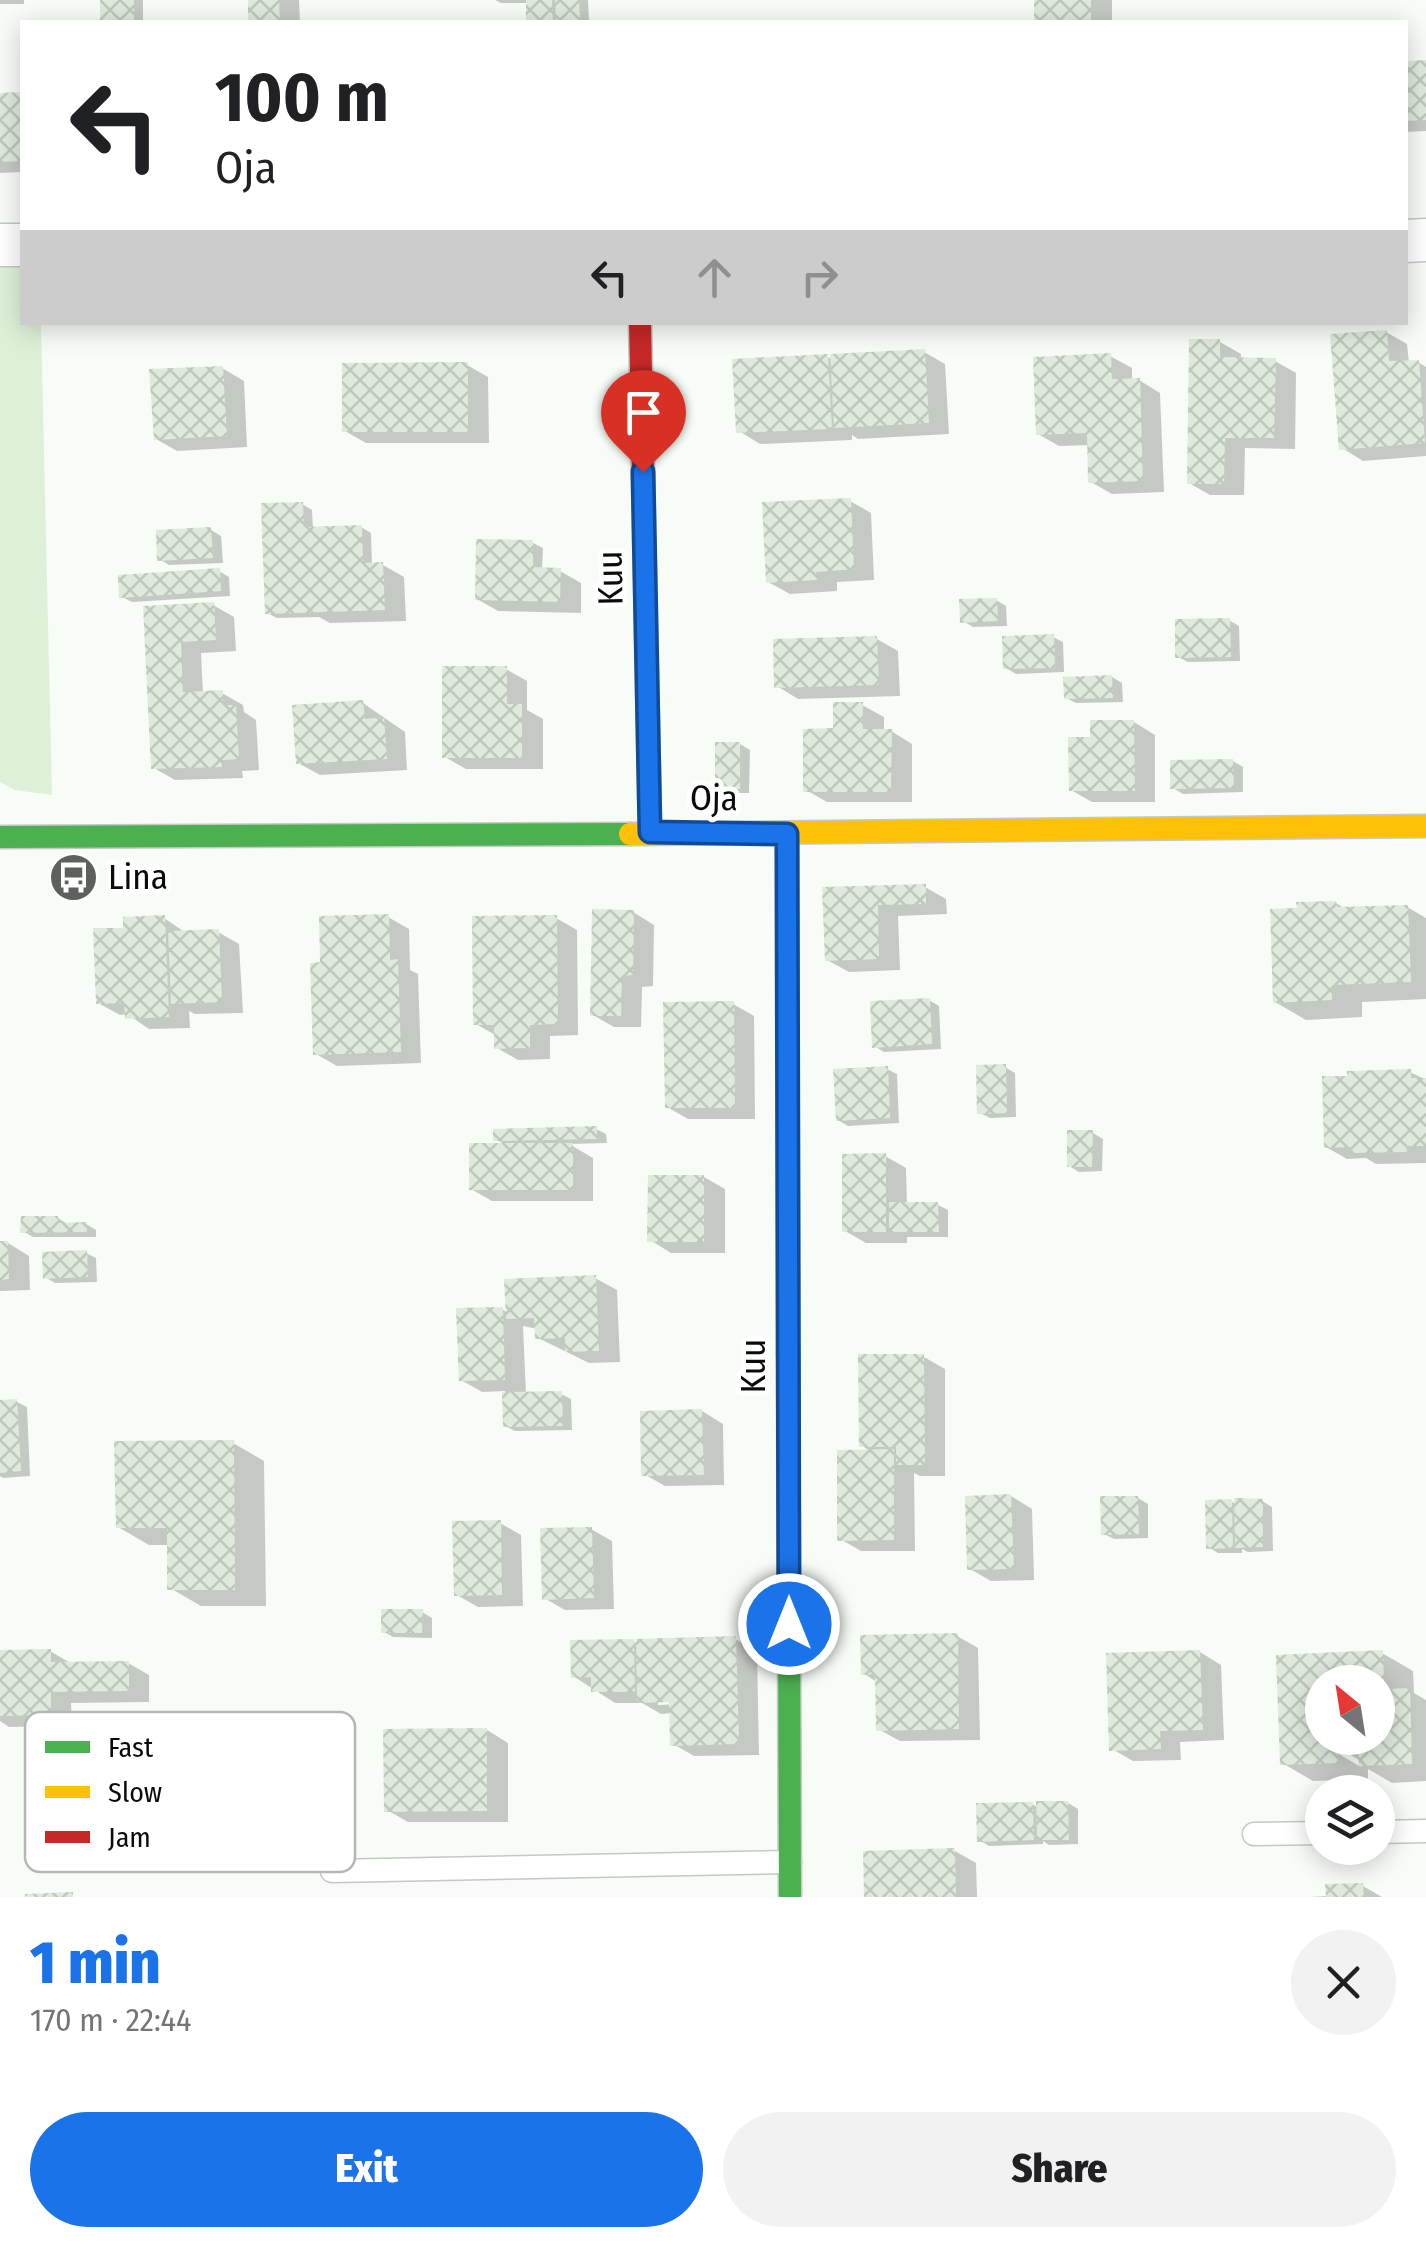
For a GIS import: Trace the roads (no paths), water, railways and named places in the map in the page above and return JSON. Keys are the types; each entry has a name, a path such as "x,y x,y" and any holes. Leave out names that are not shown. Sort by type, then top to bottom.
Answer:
{"street":[{"name":"Kuu","path":"640,325 650,832"},
{"name":"Oja","path":"0,836 787,834 1426,826"},
{"name":"Kuu","path":"787,834 790,1897"}],"lane":[{"path":"1395,1832 1426,1831"},
{"path":"1254,1834 1305,1833"},
{"path":"355,1871 790,1862"}],"place":[{"name":"Lina","path":"73,877"}]}
